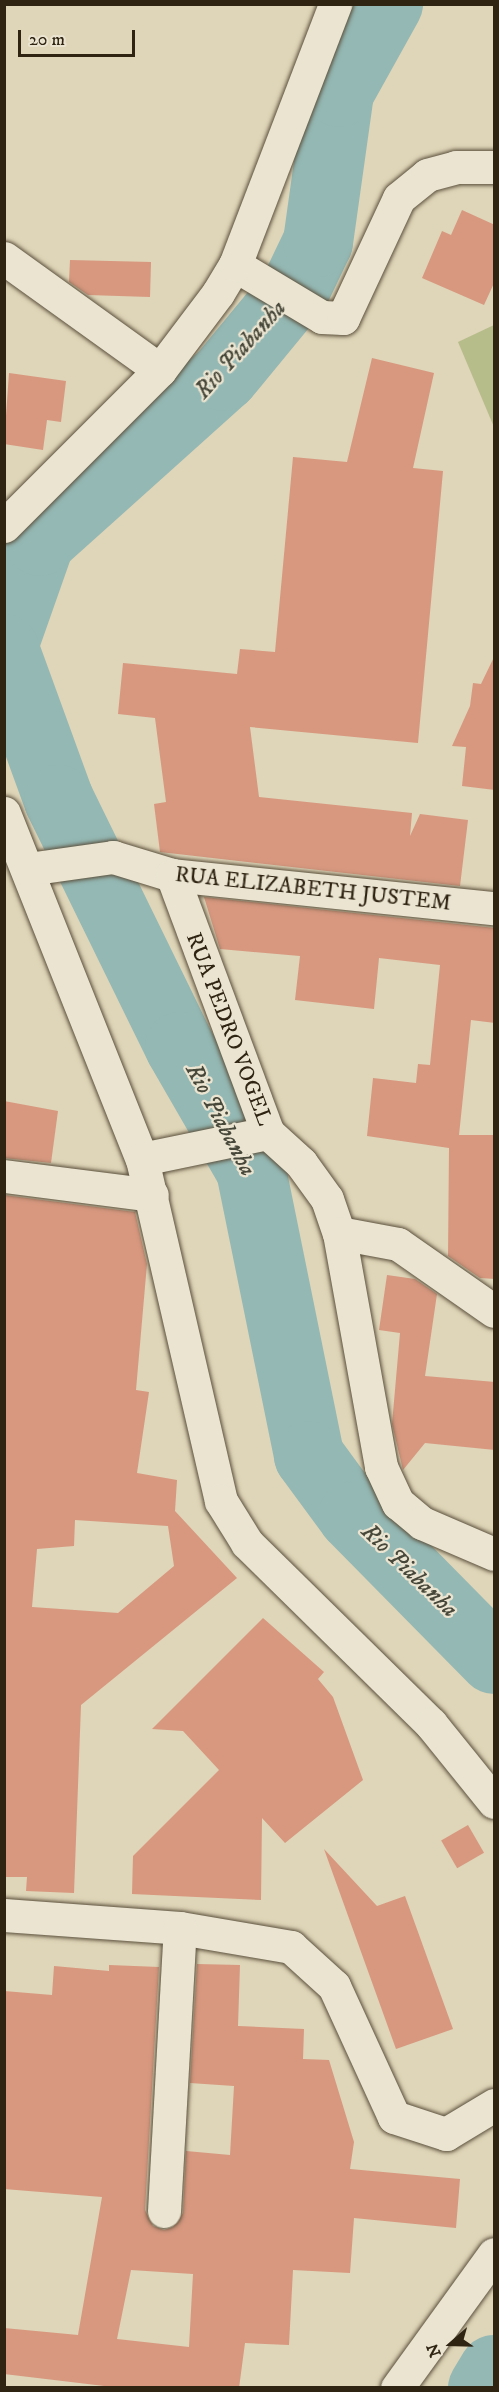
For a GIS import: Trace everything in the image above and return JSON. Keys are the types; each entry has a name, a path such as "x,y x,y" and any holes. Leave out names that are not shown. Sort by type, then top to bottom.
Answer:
{"street":[{"path":"4,526 160,370 236,265 335,4"},
{"path":"236,265 264,285 322,316 337,320 349,313 399,198 427,174 456,167 495,167"},
{"path":"4,258 160,370"},
{"path":"4,813 155,1156 152,1195 221,1501 247,1544 431,1724 495,1802"},
{"name":"RUA ELIZABETH JUSTEM","path":"28,869 66,861 113,857 172,875 495,908"},
{"name":"RUA PEDRO VOGEL","path":"172,875 258,1134 301,1163 327,1199 339,1233 379,1459 389,1485 398,1503 422,1523 495,1554"},
{"path":"155,1156 258,1134"},
{"path":"4,1176 152,1195"},
{"path":"339,1233 399,1244 495,1311"},
{"path":"4,1915 180,1928 265,1938 315,1963 350,2015 394,2117 446,2134 495,2105"},
{"path":"164,2211 180,1928"},
{"path":"397,2388 495,2254"}],"green space":[{"path":"494,325 494,427 458,342"}],"building":[{"path":"462,210 495,225 495,281 484,305 422,278 442,231 451,235"},
{"path":"70,260 151,262 150,297 88,295 69,282"},
{"path":"372,358 434,373 413,468 443,471 418,743 250,727 259,797 412,813 410,836 420,814 468,820 460,886 160,852 154,804 166,802 155,718 118,714 123,663 237,674 240,649 275,652 293,457 347,462"},
{"path":"9,373 66,381 61,422 47,420 43,450 4,444"},
{"path":"495,655 495,790 462,786 466,747 452,746 470,706 473,683 481,684"},
{"path":"204,897 495,928 495,1023 471,1020 459,1135 495,1135 495,1279 480,1278 448,1256 449,1148 367,1136 373,1078 416,1083 418,1064 430,1065 440,965 379,958 374,1009 295,1000 300,956 220,949"},
{"path":"4,1101 58,1111 51,1163 4,1158"},
{"path":"4,1195 135,1212 147,1264 136,1390 149,1392 137,1473 177,1480 175,1511 237,1578 81,1705 74,1893 26,1891 27,1877 4,1877","holes":["75,1520 168,1526 174,1566 118,1613 32,1607 37,1549 74,1546"]},
{"path":"387,1275 415,1279 437,1294 425,1376 495,1382 495,1450 425,1443 403,1470 392,1424 400,1333 379,1330"},
{"path":"263,1618 324,1672 318,1679 333,1697 363,1780 285,1843 262,1818 261,1900 132,1894 133,1856 219,1770 183,1731 152,1729"},
{"path":"468,1825 484,1853 457,1868 441,1840"},
{"path":"324,1849 377,1906 405,1896 453,2029 396,2049"},
{"path":"197,1964 240,1965 238,2026 304,2029 303,2059 329,2060 354,2142 350,2169 460,2179 456,2228 354,2218 350,2273 293,2270 289,2345 245,2343 239,2388 121,2388 4,2374 4,2328 78,2335 102,2197 4,2189 4,1991 52,1995 54,1966 109,1971 109,1965 159,1967 145,2210 153,2226 164,2230 173,2227 183,2213 186,2151 230,2155 234,2086 190,2083","holes":["131,2270 193,2274 189,2347 117,2339"]}],"waterway":[{"name":"Rio Piabanha","path":"4,643 40,541 224,376 295,290 318,242 339,92 388,4"},
{"name":"Rio Piabanha","path":"4,649 59,800 180,1047 251,1170 309,1456 353,1516 494,1659"},
{"name":"Rio Piabanha","path":"483,2388 494,2370"}]}
